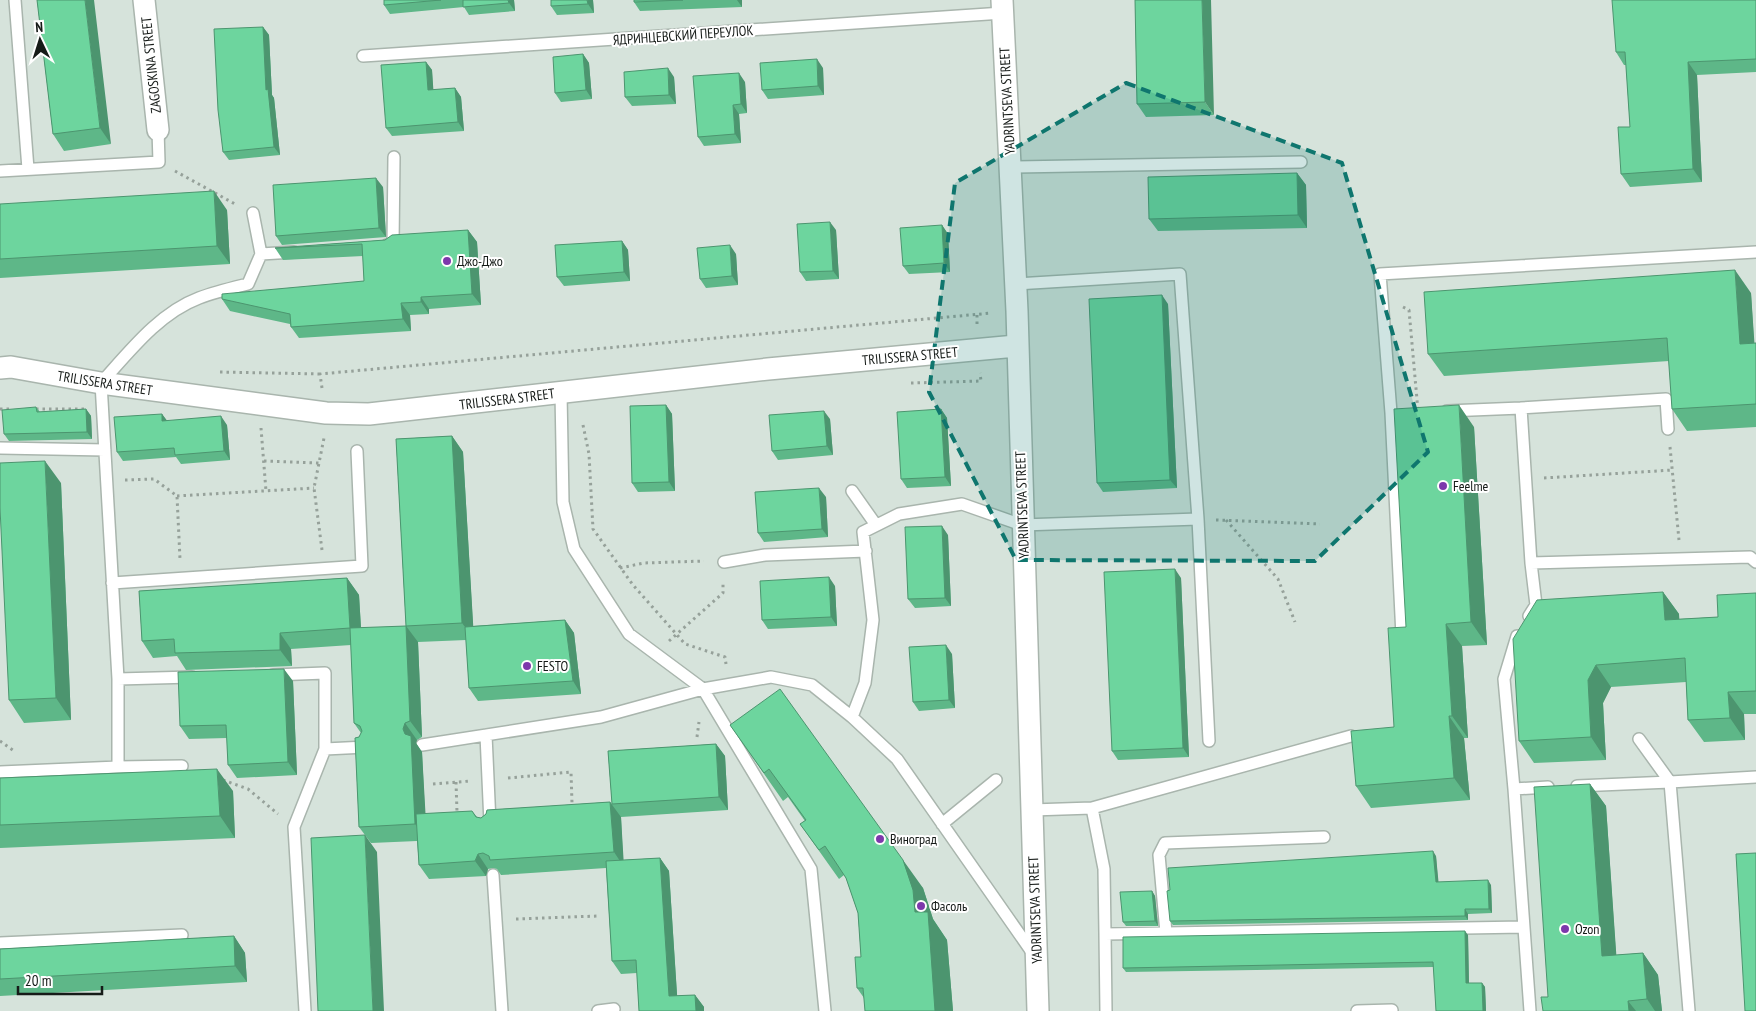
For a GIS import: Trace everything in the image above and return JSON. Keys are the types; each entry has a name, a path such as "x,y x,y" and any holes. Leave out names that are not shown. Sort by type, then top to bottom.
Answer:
{"street":[{"name":"ZAGOSKINA STREET","path":"144,0 158,130"},
{"name":"YADRINTSEVA STREET","path":"1002,7 1011,168 1038,1011"},
{"name":"TRILISSERA STREET","path":"0,368 11,367 101,383 326,413 369,414 768,369 1016,346"}],"lane":[{"path":"15,0 28,169"},
{"name":"ЯДРИНЦЕВСКИЙ ПЕРЕУЛОК","path":"362,56 1002,7"},
{"path":"0,171 159,162 158,130"},
{"path":"374,246 393,244 394,157"},
{"path":"1011,168 1301,162"},
{"path":"118,767 118,679 101,383 127,354 165,317 198,298 248,284 261,254 253,214"},
{"path":"261,254 308,251"},
{"path":"1402,636 1391,413 1380,274 1756,252"},
{"path":"1015,284 1180,274 1198,519 1209,741"},
{"path":"561,393 563,502 574,549 629,634 703,689 811,869 825,1011"},
{"path":"1437,411 1666,399 1668,429"},
{"path":"1520,408 1531,563 1536,606 1517,636 1504,679 1530,1011"},
{"path":"1391,413 1418,412"},
{"path":"0,448 105,450"},
{"path":"112,583 362,566 357,450"},
{"path":"852,491 876,525"},
{"path":"852,717 864,683 873,620 863,532 899,514 962,504 1022,525 1198,519"},
{"path":"724,562 765,555 866,551"},
{"path":"1531,563 1750,557 1756,562"},
{"path":"256,675 325,673 325,749 294,828 305,1011"},
{"path":"118,679 207,676"},
{"path":"422,745 601,717 703,689 771,677 812,685 852,717 897,759 1036,959"},
{"path":"486,735 490,825"},
{"path":"1032,810 1092,808 1351,736"},
{"path":"1639,739 1670,782 1689,1011"},
{"path":"325,749 366,747"},
{"path":"0,772 182,766"},
{"path":"1514,789 1756,777"},
{"path":"942,824 996,780"},
{"path":"1092,808 1104,869 1106,1011"},
{"path":"1166,933 1159,855 1165,843 1324,837"},
{"path":"493,875 502,1011"},
{"path":"1105,934 1524,927"},
{"path":"0,943 182,935"},
{"path":"598,1011 614,1010"},
{"path":"1357,1011 1392,1010"}],"path":[{"path":"159,162 253,214"},
{"path":"1382,296 1409,310 1418,412"},
{"path":"213,371 320,374"},
{"path":"583,421 589,454 593,529 633,586 686,644 724,657 729,685"},
{"path":"261,425 266,491"},
{"path":"324,568 314,488 325,434"},
{"path":"264,461 319,463"},
{"path":"1526,479 1673,470 1680,559"},
{"path":"106,480 154,479 177,496 314,488"},
{"path":"177,496 181,578"},
{"path":"1198,519 1320,524"},
{"path":"1226,520 1278,579 1295,622"},
{"path":"620,568 644,563 724,562 724,593 655,654"},
{"path":"433,784 571,772 572,803"},
{"path":"220,779 248,789 294,828"},
{"path":"456,782 457,812"},
{"path":"496,918 598,916"}],"highlighted area":[{"path":"1126,83 1342,163 1428,452 1315,561 1016,560 929,392 955,183"}],"building":[{"path":"37,0 85,0 100,128 53,134"},
{"path":"384,0 441,0 384,5"},
{"path":"463,0 508,0 509,3 463,7"},
{"path":"551,0 587,0 588,4 551,6"},
{"path":"634,0 683,0 634,2"},
{"path":"1135,0 1202,0 1205,102 1137,104"},
{"path":"1612,0 1756,0 1756,59 1688,62 1693,169 1621,174 1618,127 1630,127 1625,52 1616,52"},
{"path":"263,27 266,90 268,89 274,147 223,152 218,110 214,29"},
{"path":"583,54 586,90 555,93 553,57"},
{"path":"817,59 818,86 762,90 760,63"},
{"path":"426,62 428,90 455,88 458,122 386,128 381,65"},
{"path":"668,68 669,95 625,97 624,72"},
{"path":"739,73 741,104 733,105 735,134 698,137 693,76"},
{"path":"1297,173 1298,215 1149,219 1148,177"},
{"path":"376,178 379,228 276,236 273,185"},
{"path":"214,191 217,246 0,259 0,204"},
{"path":"830,222 833,271 800,272 797,224"},
{"path":"942,225 944,263 903,266 900,228"},
{"path":"468,230 472,294 421,297 421,302 401,303 403,319 291,327 290,314 222,299 222,294 364,281 362,244 275,248 385,240 392,235"},
{"path":"622,241 624,272 557,277 555,245"},
{"path":"730,245 732,276 700,279 697,248"},
{"path":"1735,270 1740,344 1756,343 1756,404 1672,409 1667,338 1428,354 1424,292"},
{"path":"1162,295 1170,480 1097,483 1089,299"},
{"path":"666,405 669,482 632,483 630,406"},
{"path":"1459,405 1471,622 1446,624 1452,716 1449,716 1454,778 1356,786 1351,731 1394,727 1388,628 1406,627 1394,409"},
{"path":"36,407 37,412 86,409 87,432 4,434 2,410"},
{"path":"941,409 945,477 901,479 897,412"},
{"path":"824,411 827,446 772,451 769,415"},
{"path":"162,414 162,421 221,416 224,451 175,455 174,448 117,452 114,417"},
{"path":"452,436 462,623 406,626 396,439"},
{"path":"45,461 56,698 9,700 0,508 0,463"},
{"path":"819,488 822,529 758,533 755,492"},
{"path":"942,526 945,598 908,599 905,527"},
{"path":"1175,569 1183,748 1112,751 1104,572"},
{"path":"829,577 831,617 762,620 760,581"},
{"path":"347,578 350,628 280,633 280,650 175,653 174,639 142,641 139,591"},
{"path":"1663,592 1665,620 1718,617 1717,595 1756,593 1756,691 1728,692 1730,718 1688,720 1685,658 1596,665 1588,680 1591,737 1519,741 1513,639 1537,600"},
{"name":"FESTO","path":"565,620 573,681 469,688 465,627"},
{"path":"406,626 410,721 405,723 403,729 405,734 411,736 415,824 359,827 355,738 359,737 362,731 360,726 354,723 350,628"},
{"path":"946,645 949,700 913,702 909,647"},
{"path":"284,669 288,762 228,765 226,725 180,726 178,672"},
{"path":"780,689 903,860 913,890 915,912 928,912 935,1011 865,1011 863,988 857,988 855,957 861,957 858,913 846,878 825,846 819,850 800,824 806,820 769,769 764,773 730,725"},
{"path":"716,744 719,797 612,804 608,751"},
{"path":"217,769 220,816 0,825 0,778"},
{"path":"1590,784 1602,956 1643,953 1647,999 1628,1001 1629,1011 1543,1011 1541,997 1548,997 1534,787"},
{"path":"610,802 614,852 490,860 489,856 483,853 478,854 475,861 419,865 416,814 472,811 476,817 481,818 486,814 487,810"},
{"path":"365,835 373,1011 318,1011 311,838"},
{"path":"1433,851 1436,882 1488,880 1489,909 1465,909 1465,916 1170,921 1167,891 1170,890 1168,868"},
{"path":"1756,853 1756,1011 1745,1011 1736,854"},
{"path":"660,858 669,996 695,995 696,1011 639,1011 636,960 612,961 606,861"},
{"path":"1152,891 1155,921 1123,922 1120,892"},
{"path":"1465,931 1466,983 1482,983 1483,1011 1436,1011 1433,962 1123,968 1123,937"},
{"path":"234,936 235,966 0,979 0,949"}],"place":[{"name":"Джо-Джо","path":"447,261"},
{"name":"Feelme","path":"1443,486"},
{"name":"FESTO","path":"527,666"},
{"name":"Виноград","path":"880,839"},
{"name":"Фасоль","path":"921,906"},
{"name":"Ozon","path":"1565,929"}]}
